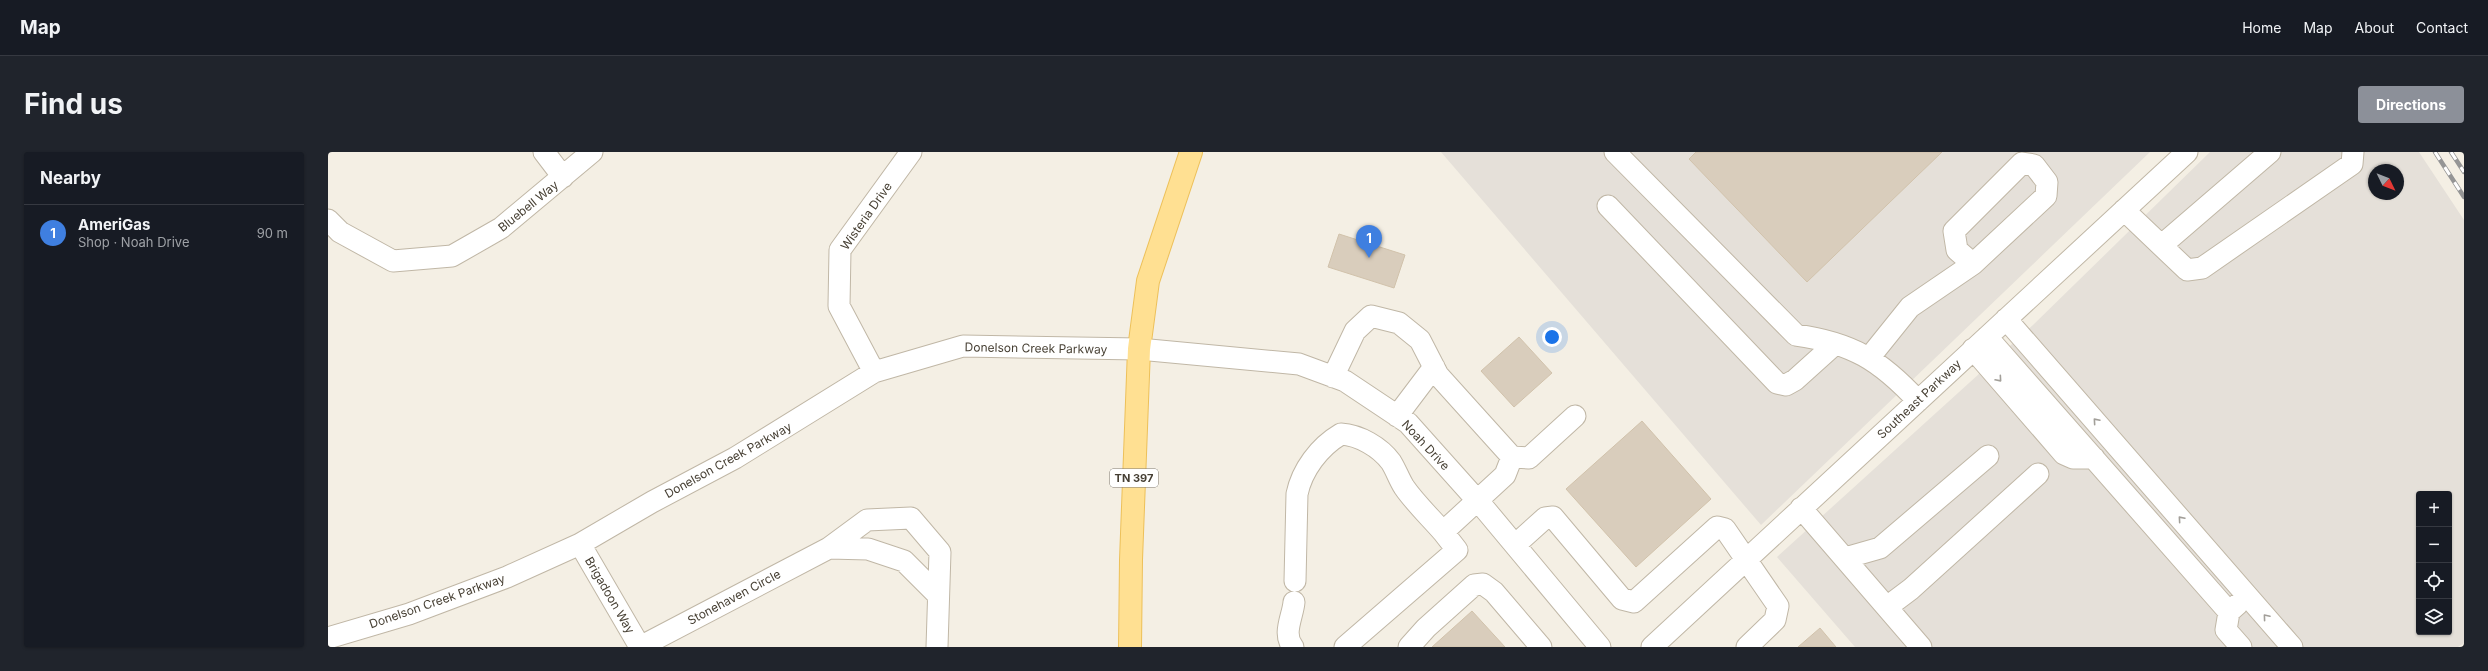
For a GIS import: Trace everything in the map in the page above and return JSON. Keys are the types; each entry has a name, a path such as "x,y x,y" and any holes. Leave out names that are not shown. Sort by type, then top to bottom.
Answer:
{"main road":[{"name":"TN 397","path":"1130,647 1131,560 1139,349 1148,280 1191,152"}],"street":[{"path":"544,152 563,177"},
{"name":"Bluebell Way","path":"328,220 340,232 394,261 452,256 501,228 592,152"},
{"name":"Wisteria Drive","path":"874,372 839,306 840,250 911,152"},
{"path":"1615,152 1796,335 1822,338 1869,358 1891,372 1918,401"},
{"name":"Southeast Parkway","path":"1652,647 2187,152"},
{"path":"2162,245 2270,152"},
{"path":"2124,210 2187,270 2202,268 2352,164 2353,152"},
{"path":"1869,358 1910,306 1973,264 2046,196 2047,182 2034,165 2022,162 1954,231 1957,250 1973,264"},
{"path":"1608,206 1777,383 1786,386 1795,380 1835,344"},
{"path":"1333,377 1355,331 1371,316 1399,323 1420,340 1438,376 1512,457 1529,458 1575,416"},
{"path":"2006,319 2292,647"},
{"path":"1980,343 2064,454 2073,458 2094,458 2229,612"},
{"name":"Donelson Creek Parkway","path":"328,638 416,611 507,577 580,544 652,502 735,458 874,372 963,346 1139,349"},
{"name":"Noah Drive","path":"1139,349 1298,364 1345,381 1408,423 1478,501 1600,647"},
{"path":"1397,416 1434,367"},
{"path":"1294,647 1290,643 1288,632 1294,591 1297,494 1299,482 1316,456 1341,434 1350,434 1366,441 1382,452 1390,461 1404,487 1457,550 1345,647"},
{"path":"1845,558 1880,548 1988,456"},
{"path":"1443,532 1478,501 1505,474 1512,457"},
{"path":"1887,607 1911,589 2038,474"},
{"path":"1801,508 1921,647"},
{"path":"1515,545 1545,518 1553,517 1622,599 1634,602 1717,527 1725,529 1778,606 1775,620 1747,647"},
{"name":"Stonehaven Circle","path":"640,647 829,548 867,520 911,518 940,552 937,647"},
{"name":"Brigadoon Way","path":"580,544 640,647"},
{"name":"Stonehaven Circle","path":"829,548 868,549 904,561 938,596"},
{"path":"1409,647 1426,628 1474,585 1483,584 1494,592 1541,647"},
{"path":"2241,647 2226,630 2229,612 2248,595"}],"shaded area":[{"path":"1441,152 2150,152 1761,525"},
{"path":"2210,152 2419,152 2464,220 2464,643 2458,647 1855,647 1777,557 2033,325"}],"building":[{"path":"1696,152 1942,152 1807,282 1689,159"},
{"path":"1339,234 1405,255 1394,288 1328,267"},
{"path":"1519,337 1552,373 1514,407 1481,371"},
{"path":"1642,421 1711,499 1636,567 1566,489"},
{"path":"1472,611 1505,647 1432,647"},
{"path":"1820,628 1836,647 1798,647"}],"railway":[{"path":"2435,152 2464,197"},
{"path":"2451,152 2464,172"}],"place":[{"name":"AmeriGas","path":"1369,258"}]}
